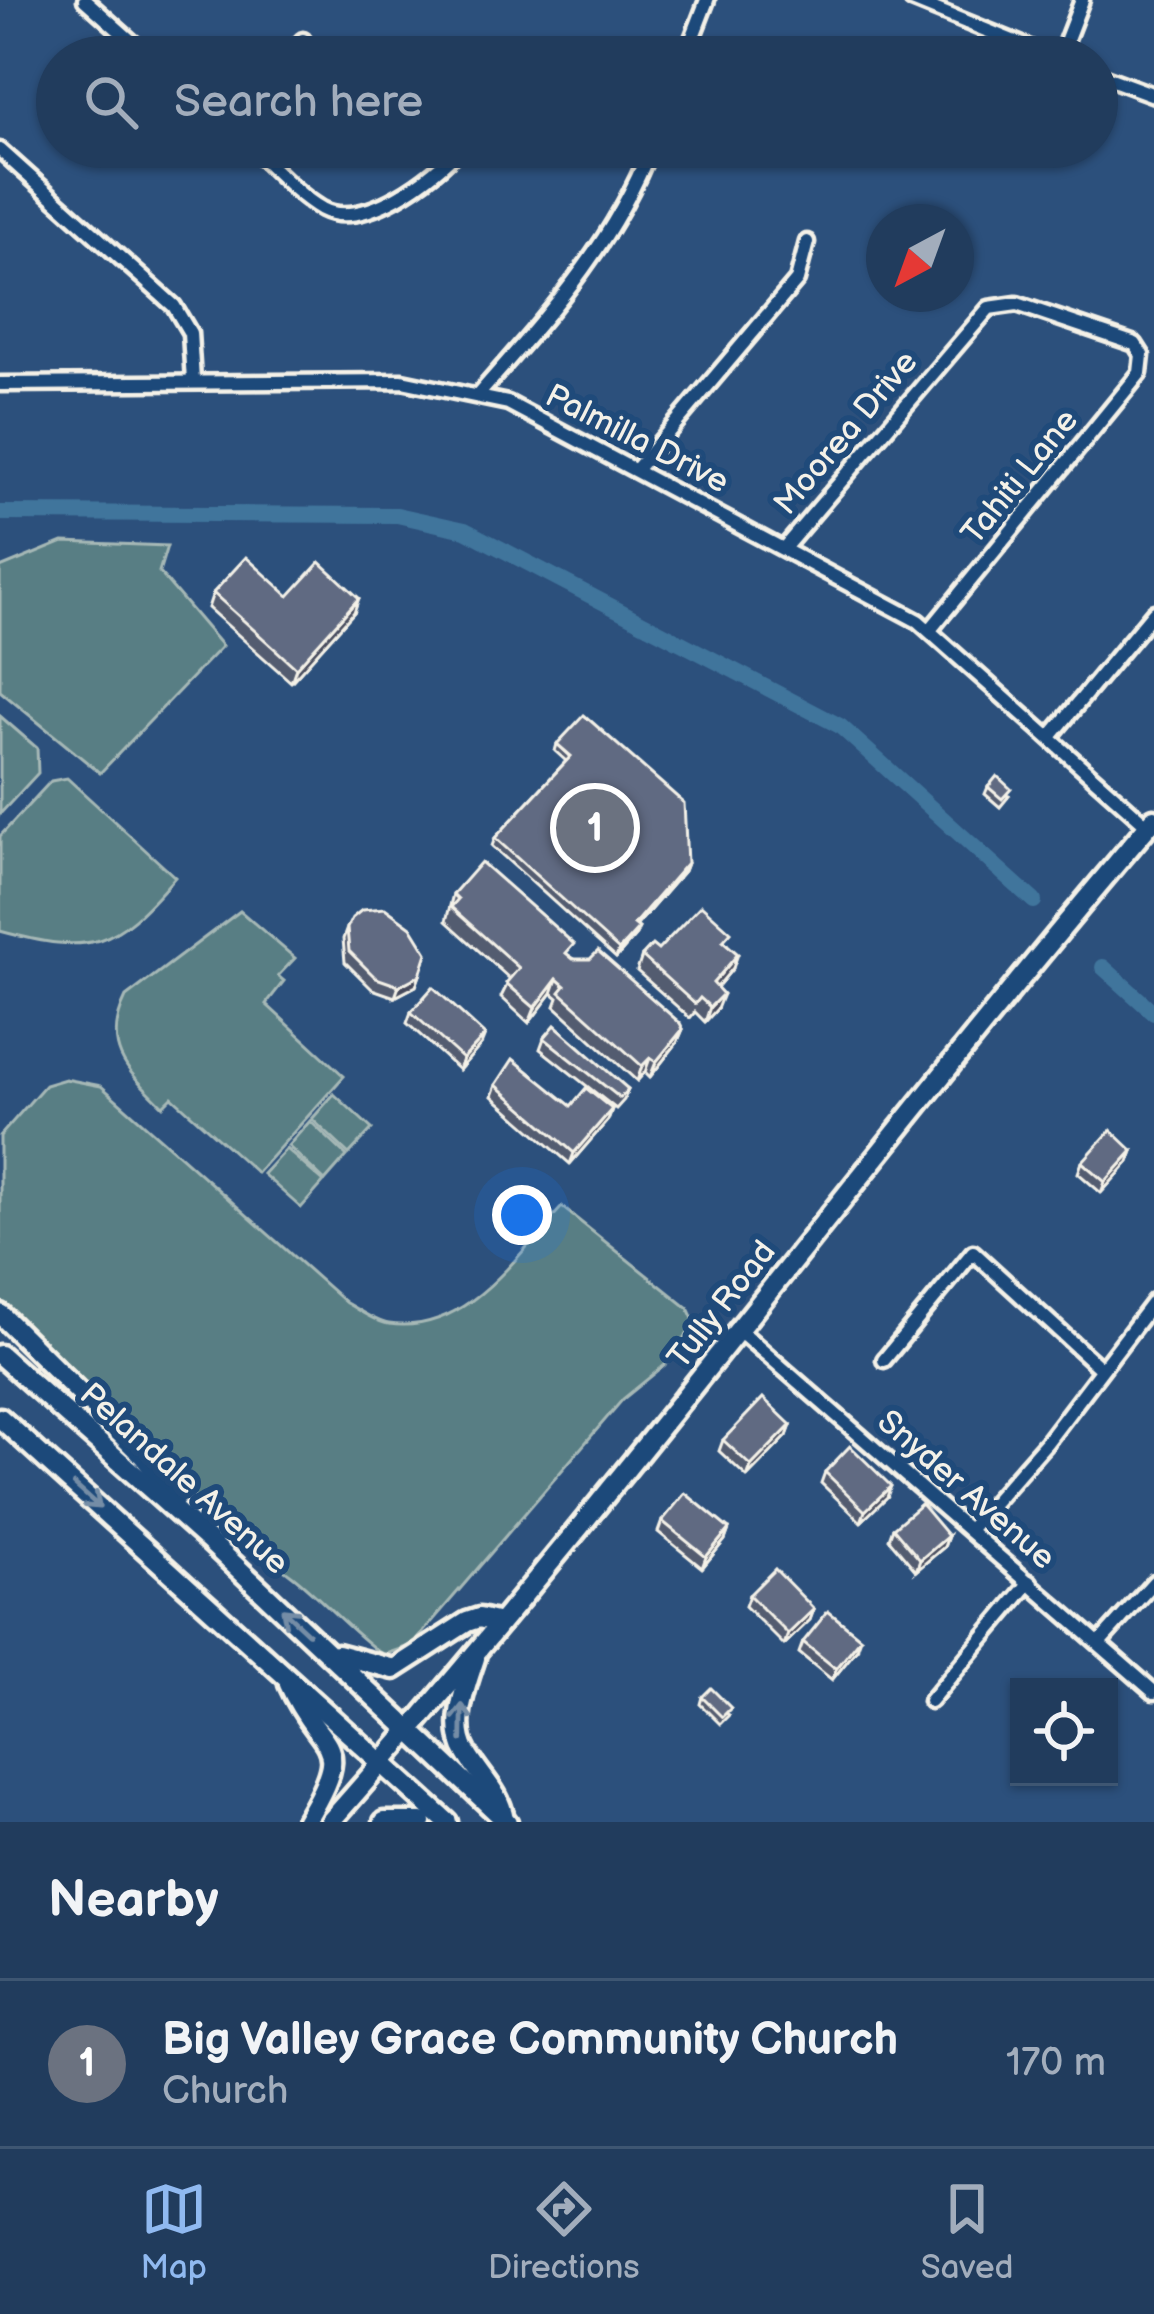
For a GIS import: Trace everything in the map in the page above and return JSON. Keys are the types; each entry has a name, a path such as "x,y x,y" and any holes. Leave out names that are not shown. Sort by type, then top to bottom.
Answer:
{"main road":[{"name":"Tully Road","path":"330,1822 740,1331 914,1106 1151,822"},
{"path":"0,1314 142,1455 208,1540"},
{"name":"Pelandale Avenue","path":"0,1354 208,1540 505,1820"},
{"path":"0,1418 448,1822"},
{"name":"Pelandale Avenue","path":"326,1649 394,1669 466,1622 479,1618 500,1623 475,1659 460,1730 463,1748 500,1799 505,1820"},
{"path":"285,1674 333,1754 331,1777 305,1822"},
{"path":"384,1822 422,1822"}],"street":[{"path":"85,0 125,36"},
{"path":"100,14 112,0"},
{"path":"693,36 706,0"},
{"path":"912,0 1003,36"},
{"path":"1066,36 1082,0"},
{"path":"1118,82 1154,95"},
{"path":"0,150 174,306 190,333 194,381"},
{"path":"274,168 317,206 348,212 395,199 439,168"},
{"path":"479,394 598,254 641,168"},
{"path":"638,469 797,280 807,242"},
{"name":"Moorea Drive","path":"785,547 977,321 998,304 1017,304 1125,337 1142,355"},
{"name":"Tahiti Lane","path":"930,630 1140,373 1142,355"},
{"name":"Palmilla Drive","path":"0,384 402,381 479,394 541,418 930,630 1151,822"},
{"path":"1050,736 1154,612"},
{"path":"884,1360 973,1252 1099,1366"},
{"path":"970,1529 1046,1443 1099,1366 1154,1301"},
{"name":"Snyder Avenue","path":"740,1331 1154,1692"},
{"path":"930,1701 1030,1582"},
{"path":"1099,1643 1154,1582"}],"green space":[{"path":"63,542 167,546 159,572 222,646 100,773 0,691 0,568"},
{"path":"0,716 37,748 38,773 0,814"},
{"path":"67,778 175,877 135,919 99,940 58,943 0,931 0,836 51,781"},
{"path":"240,911 295,958 278,976 284,981 266,1004 344,1076 257,1173 172,1097 163,1106 150,1093 122,1058 116,1031 126,997"},
{"path":"65,1079 101,1086 346,1303 378,1321 417,1324 465,1305 507,1268 562,1207 688,1308 695,1323 665,1365 623,1399 412,1645 383,1655 302,1583 246,1547 0,1308 0,1136 45,1085"},
{"path":"334,1094 372,1129 349,1154 312,1119"},
{"path":"310,1121 347,1156 325,1181 288,1146"},
{"path":"286,1149 324,1182 301,1208 263,1174"}],"building":[{"path":"246,557 289,596 320,562 359,598 296,668 213,593"},
{"path":"584,715 684,803 687,863 634,924 639,928 619,950 495,838 571,756 557,744"},
{"path":"997,776 1011,789 1002,799 988,787"},
{"path":"481,862 574,944 566,953 573,959 590,959 598,951 680,1023 683,1029 656,1062 650,1058 642,1066 560,992 565,986 557,979 535,1008 506,983 519,968 451,907 458,899 453,894"},
{"path":"701,905 731,932 723,941 738,954 713,983 723,994 710,1007 700,998 695,1004 642,956 652,945 658,950"},
{"path":"385,908 411,927 427,953 420,975 399,986 376,978 349,951 347,928 352,918 362,910"},
{"path":"433,987 485,1035 463,1059 411,1012"},
{"path":"555,1025 628,1089 620,1098 544,1038"},
{"path":"513,1059 571,1106 586,1088 612,1109 574,1153 496,1085"},
{"path":"1111,1130 1133,1151 1105,1182 1082,1162"},
{"path":"763,1398 791,1425 751,1466 723,1440"},
{"path":"850,1446 891,1486 865,1511 825,1472"},
{"path":"685,1493 729,1529 706,1557 662,1521"},
{"path":"921,1504 948,1536 920,1560 893,1528"},
{"path":"775,1569 814,1609 788,1634 749,1595"},
{"path":"828,1611 861,1638 836,1669 803,1642"},
{"path":"711,1688 731,1708 722,1717 702,1697"}],"waterway":[{"path":"0,513 397,515 465,530 840,726 1034,901"},
{"path":"1103,967 1154,1013"}],"place":[{"name":"Big Valley Grace Community Church","path":"595,828"}]}
